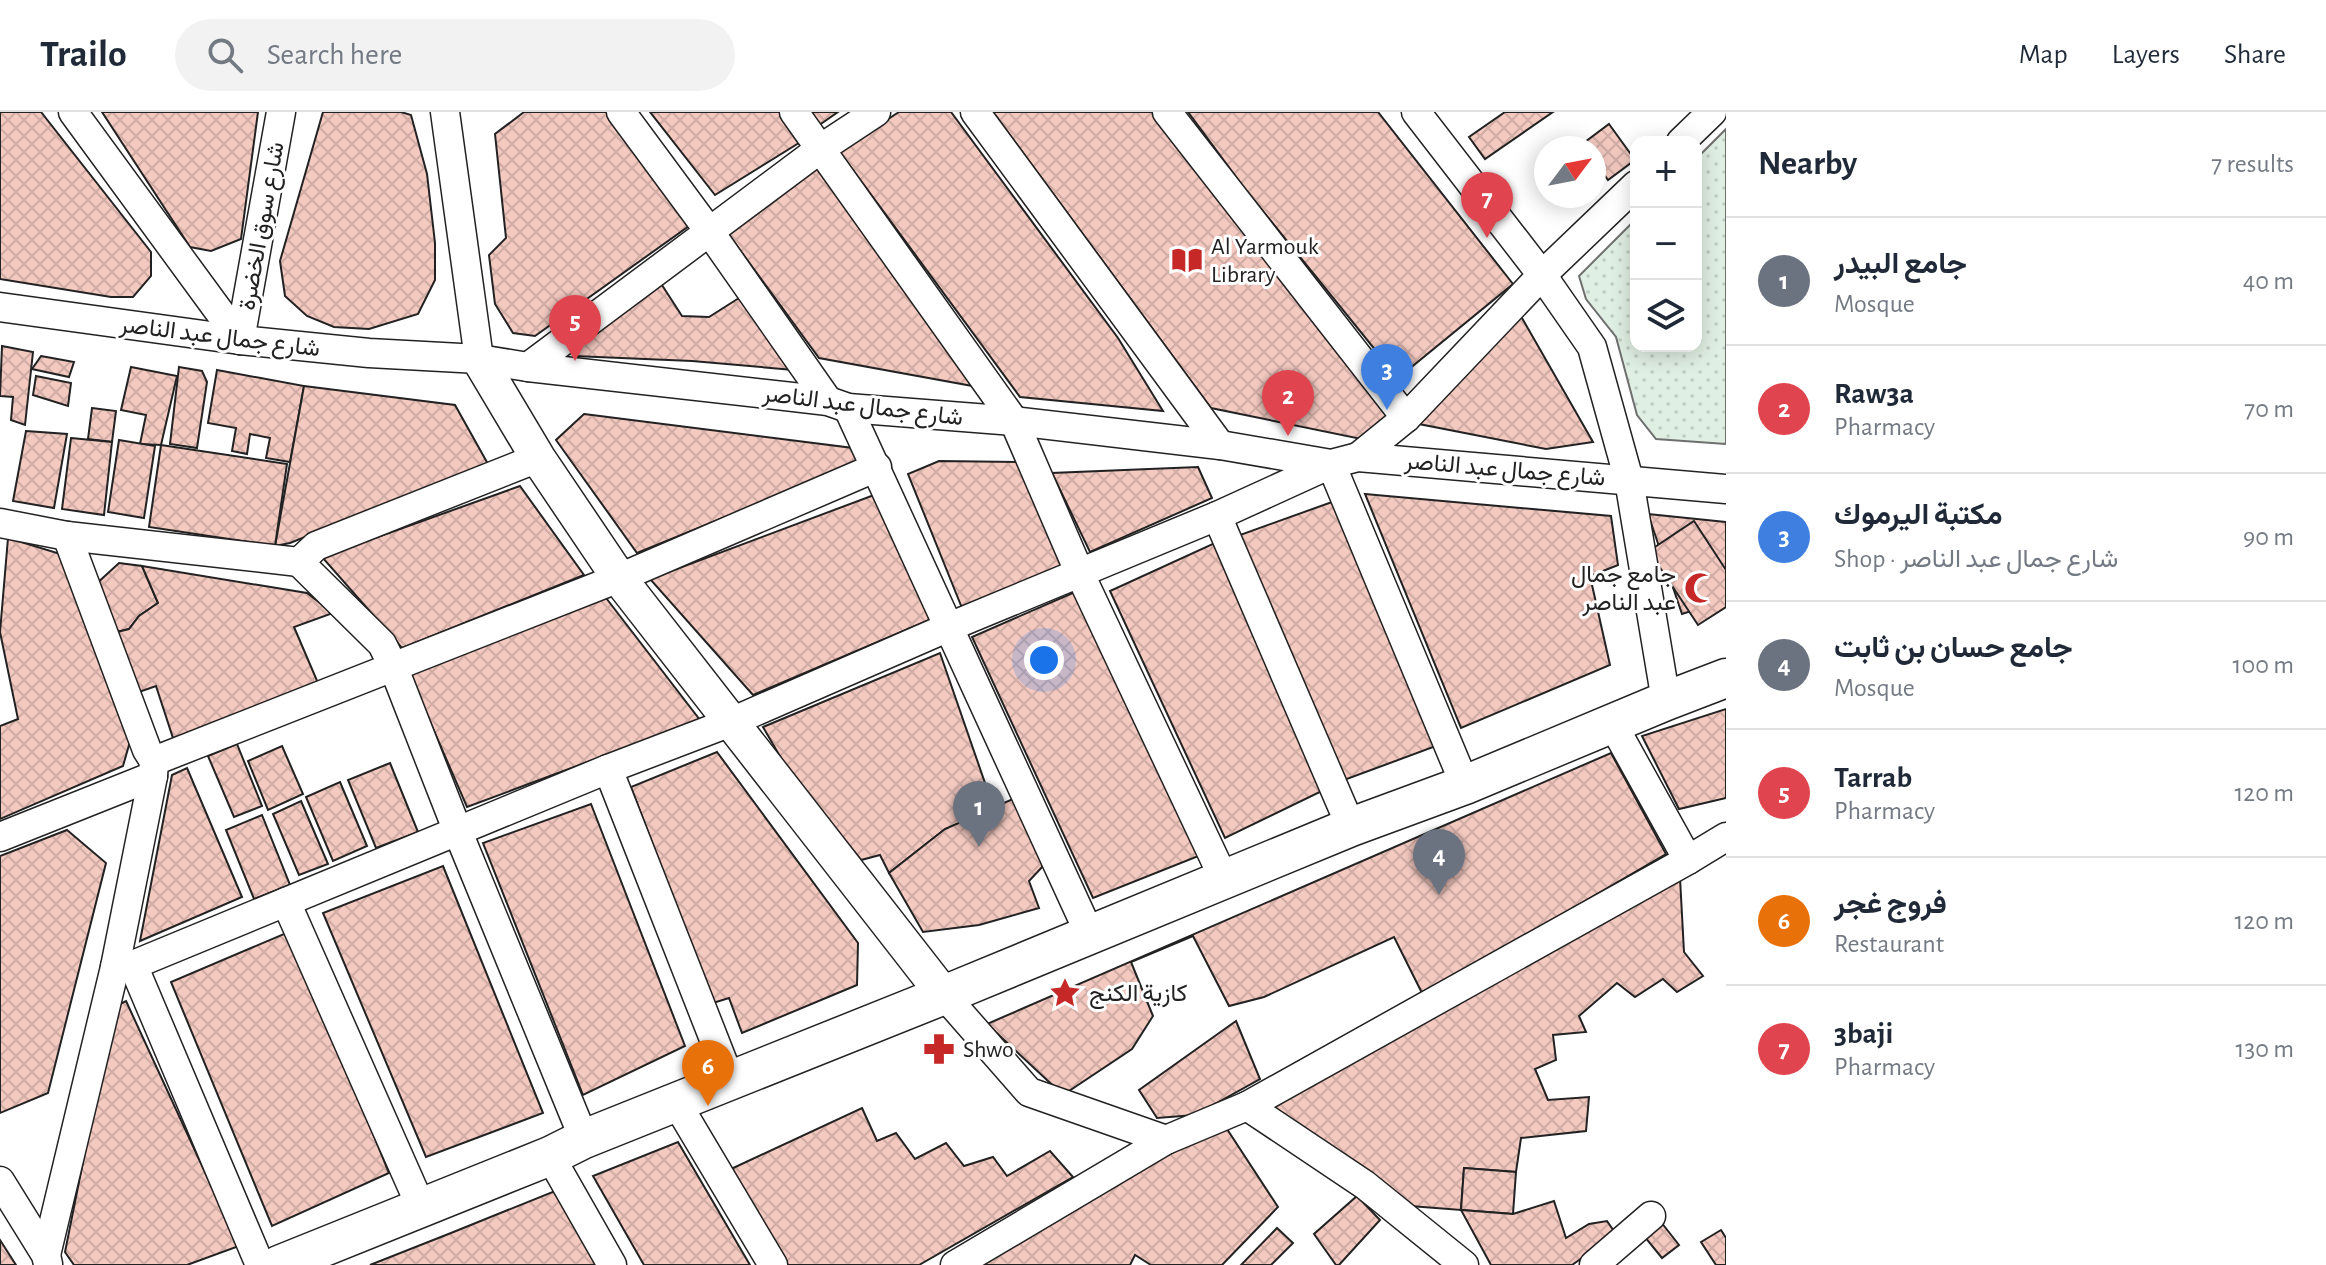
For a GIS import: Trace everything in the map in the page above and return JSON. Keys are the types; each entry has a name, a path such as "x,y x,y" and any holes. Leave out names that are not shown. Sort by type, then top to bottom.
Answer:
{"main road":[{"path":"279,1265 1351,827 1465,785 1726,678"}],"street":[{"path":"73,112 240,340"},
{"name":"شارع سوق الخضرة","path":"240,340 281,112"},
{"path":"445,112 479,359 538,458 619,578 944,995 1029,1092 1166,1140"},
{"path":"621,112 838,404 877,467 1090,935"},
{"path":"794,112 1014,421 1080,574 1224,879"},
{"path":"528,367 820,149 876,112"},
{"path":"975,112 1220,445"},
{"path":"1167,112 1406,418"},
{"path":"1416,112 1542,275 1592,347 1629,480 1666,701"},
{"path":"1687,136 1712,112"},
{"path":"124,966 731,722 1344,460 1406,418 1542,275 1630,191"},
{"name":"شارع جمال عبد الناصر","path":"0,307 240,340 369,353 479,359 838,404 1014,421 1344,460 1726,489"},
{"path":"299,562 316,546 538,458"},
{"path":"1344,460 1465,785"},
{"path":"0,837 393,666 619,578 877,467"},
{"path":"1217,516 1351,827"},
{"path":"0,523 67,536 299,562 382,644 584,1139"},
{"path":"47,1260 124,966 153,768 67,536"},
{"path":"1612,723 1688,860"},
{"path":"608,769 730,1080"},
{"path":"955,1265 1166,1140 1247,1106 1726,837"},
{"path":"286,902 421,1207"},
{"path":"124,966 260,1265"},
{"path":"676,1102 773,1265"},
{"path":"1247,1106 1365,1185 1464,1265"},
{"path":"550,1156 612,1265"},
{"path":"0,1181 47,1260"},
{"path":"1594,1265 1651,1216"}],"green space":[{"path":"1726,129 1726,444 1656,439 1637,415 1616,337 1586,299 1579,276 1630,225 1630,352 1702,352 1702,153"}],"building":[{"path":"0,112 41,112 151,252 151,276 133,297 111,297 0,279"},
{"path":"102,112 258,112 241,239 211,251 190,247"},
{"path":"323,112 401,112 411,115 427,174 435,243 435,280 418,314 369,329 334,327 307,316 285,296 280,261"},
{"path":"524,112 617,112 696,221 535,336 513,333 495,304 489,255 506,238 495,134"},
{"path":"650,112 780,112 802,141 715,195"},
{"path":"807,112 838,112 818,126"},
{"path":"899,112 951,112 1118,338 1163,411 1020,397 839,151"},
{"name":"Al Yarmouk Library","path":"993,112 1156,112 1393,414 1366,440 1211,408"},
{"path":"1188,112 1378,112 1513,284 1398,378 1245,189"},
{"path":"1505,112 1553,112 1485,159 1469,137"},
{"path":"1609,124 1630,153 1630,164 1608,180 1606,136 1593,136"},
{"path":"815,166 978,387 819,358 726,231"},
{"path":"660,282 682,316 709,317 739,298 794,370 692,361 574,356 566,344"},
{"path":"1518,311 1593,442 1546,449 1419,424"},
{"path":"2,346 33,352 25,425 11,420 13,397 0,396"},
{"path":"41,356 74,362 69,377 32,369"},
{"path":"131,367 177,376 161,445 140,444 146,415 121,410"},
{"path":"179,367 202,371 207,382 197,448 170,444"},
{"path":"217,370 304,386 290,462 266,458 270,438 250,434 247,454 232,451 236,428 208,423"},
{"path":"36,376 71,383 68,406 33,395"},
{"path":"304,386 455,405 488,464 290,543 275,546"},
{"path":"92,408 116,411 112,442 88,439"},
{"path":"584,414 853,448 860,462 637,553 556,440"},
{"path":"26,431 67,434 54,508 13,501"},
{"path":"71,438 112,442 104,515 62,509"},
{"path":"119,440 155,446 144,518 108,512"},
{"path":"161,445 287,464 275,546 149,527"},
{"path":"939,461 1021,462 1066,565 962,608 908,474"},
{"path":"1198,467 1212,498 1090,552 1052,473"},
{"path":"520,486 584,575 402,648 322,557"},
{"path":"1365,494 1611,516 1618,565 1590,576 1610,665 1461,728"},
{"path":"874,495 934,618 753,695 650,579"},
{"path":"1332,502 1436,746 1344,780 1240,535"},
{"name":"جامع جمال عبد الناصر","path":"1648,514 1726,522 1726,600 1682,614"},
{"name":"جامع جمال عبد الناصر","path":"1694,521 1726,570 1726,607 1698,625 1649,551"},
{"path":"8,538 67,556 131,738 123,766 0,819 0,726 18,719 0,632"},
{"path":"1217,542 1326,789 1225,838 1110,591"},
{"path":"119,563 142,566 158,603 139,616 129,629 117,632 94,586"},
{"path":"142,566 307,593 333,613 294,627 318,683 196,734 173,738 156,686 139,692 117,632 129,629 139,616 158,603"},
{"path":"1075,592 1201,855 1093,898 972,637"},
{"path":"603,594 700,720 467,807 409,673"},
{"path":"940,653 994,809 945,829 889,873 880,855 861,860 789,772 763,727"},
{"path":"1726,709 1726,798 1679,809 1642,736"},
{"path":"237,744 262,806 234,817 208,756"},
{"path":"282,746 303,794 268,810 248,761"},
{"path":"717,752 858,943 857,985 742,1033 729,998 713,1003 631,787"},
{"path":"1611,753 1666,854 1423,995 1394,937 1264,997 1229,1006 1193,936 1131,962 1153,1016 1132,1049 1063,1095 987,1024"},
{"path":"390,763 418,832 376,848 348,780"},
{"path":"187,768 242,897 140,941 172,775"},
{"path":"340,782 367,846 333,861 306,797"},
{"path":"1015,798 1044,865 1029,881 1039,908 979,925 923,932 889,873 945,829"},
{"path":"301,801 328,864 299,875 273,814"},
{"path":"591,804 685,1046 583,1095 483,843"},
{"path":"262,815 290,885 254,899 226,830"},
{"path":"67,830 106,863 48,1093 0,1113 0,856"},
{"path":"443,866 543,1113 426,1157 323,913"},
{"path":"1680,878 1684,952 1703,976 1677,992 1663,979 1635,997 1617,983 1579,1016 1586,1032 1553,1035 1556,1060 1535,1069 1548,1100 1589,1097 1586,1131 1521,1138 1516,1172 1464,1168 1461,1210 1410,1206 1269,1106"},
{"path":"291,931 389,1173 272,1226 171,982"},
{"path":"126,1001 239,1246 187,1265 74,1265 65,1252 114,1007"},
{"path":"1236,1021 1260,1079 1195,1115 1157,1118 1139,1090"},
{"path":"862,1108 877,1141 896,1133 915,1159 946,1143 964,1166 993,1157 1007,1176 1050,1151 1073,1177 919,1265 788,1265 731,1169"},
{"path":"1227,1129 1278,1207 1222,1265 1151,1265 1135,1255 1130,1265 978,1265 1159,1156"},
{"path":"678,1142 750,1265 644,1265 593,1176"},
{"path":"1464,1168 1516,1172 1513,1214 1461,1210"},
{"path":"565,1187 601,1265 370,1265 451,1233"},
{"path":"1357,1196 1380,1220 1336,1265 1314,1234"},
{"path":"1554,1201 1566,1238 1589,1224 1607,1221 1616,1234 1572,1265 1491,1265 1461,1210 1513,1214"},
{"path":"1661,1222 1679,1245 1662,1258 1644,1236"},
{"path":"1277,1228 1293,1243 1271,1265 1241,1265"},
{"path":"1721,1230 1726,1238 1726,1265 1716,1265 1701,1242"},
{"path":"0,1240 16,1265 0,1265"}],"place":[{"name":"3baji","path":"1487,238"},
{"name":"Al Yarmouk Library","path":"1187,260"},
{"name":"Tarrab","path":"575,361"},
{"name":"مكتبة اليرموك","path":"1387,410"},
{"name":"Raw3a","path":"1288,436"},
{"name":"جامع جمال عبد الناصر","path":"1700,588"},
{"name":"جامع البيدر","path":"979,847"},
{"name":"جامع حسان بن ثابت","path":"1439,895"},
{"name":"كازية الكنج","path":"1065,993"},
{"name":"Shwo","path":"939,1049"},
{"name":"فروج غجر","path":"708,1106"}]}
